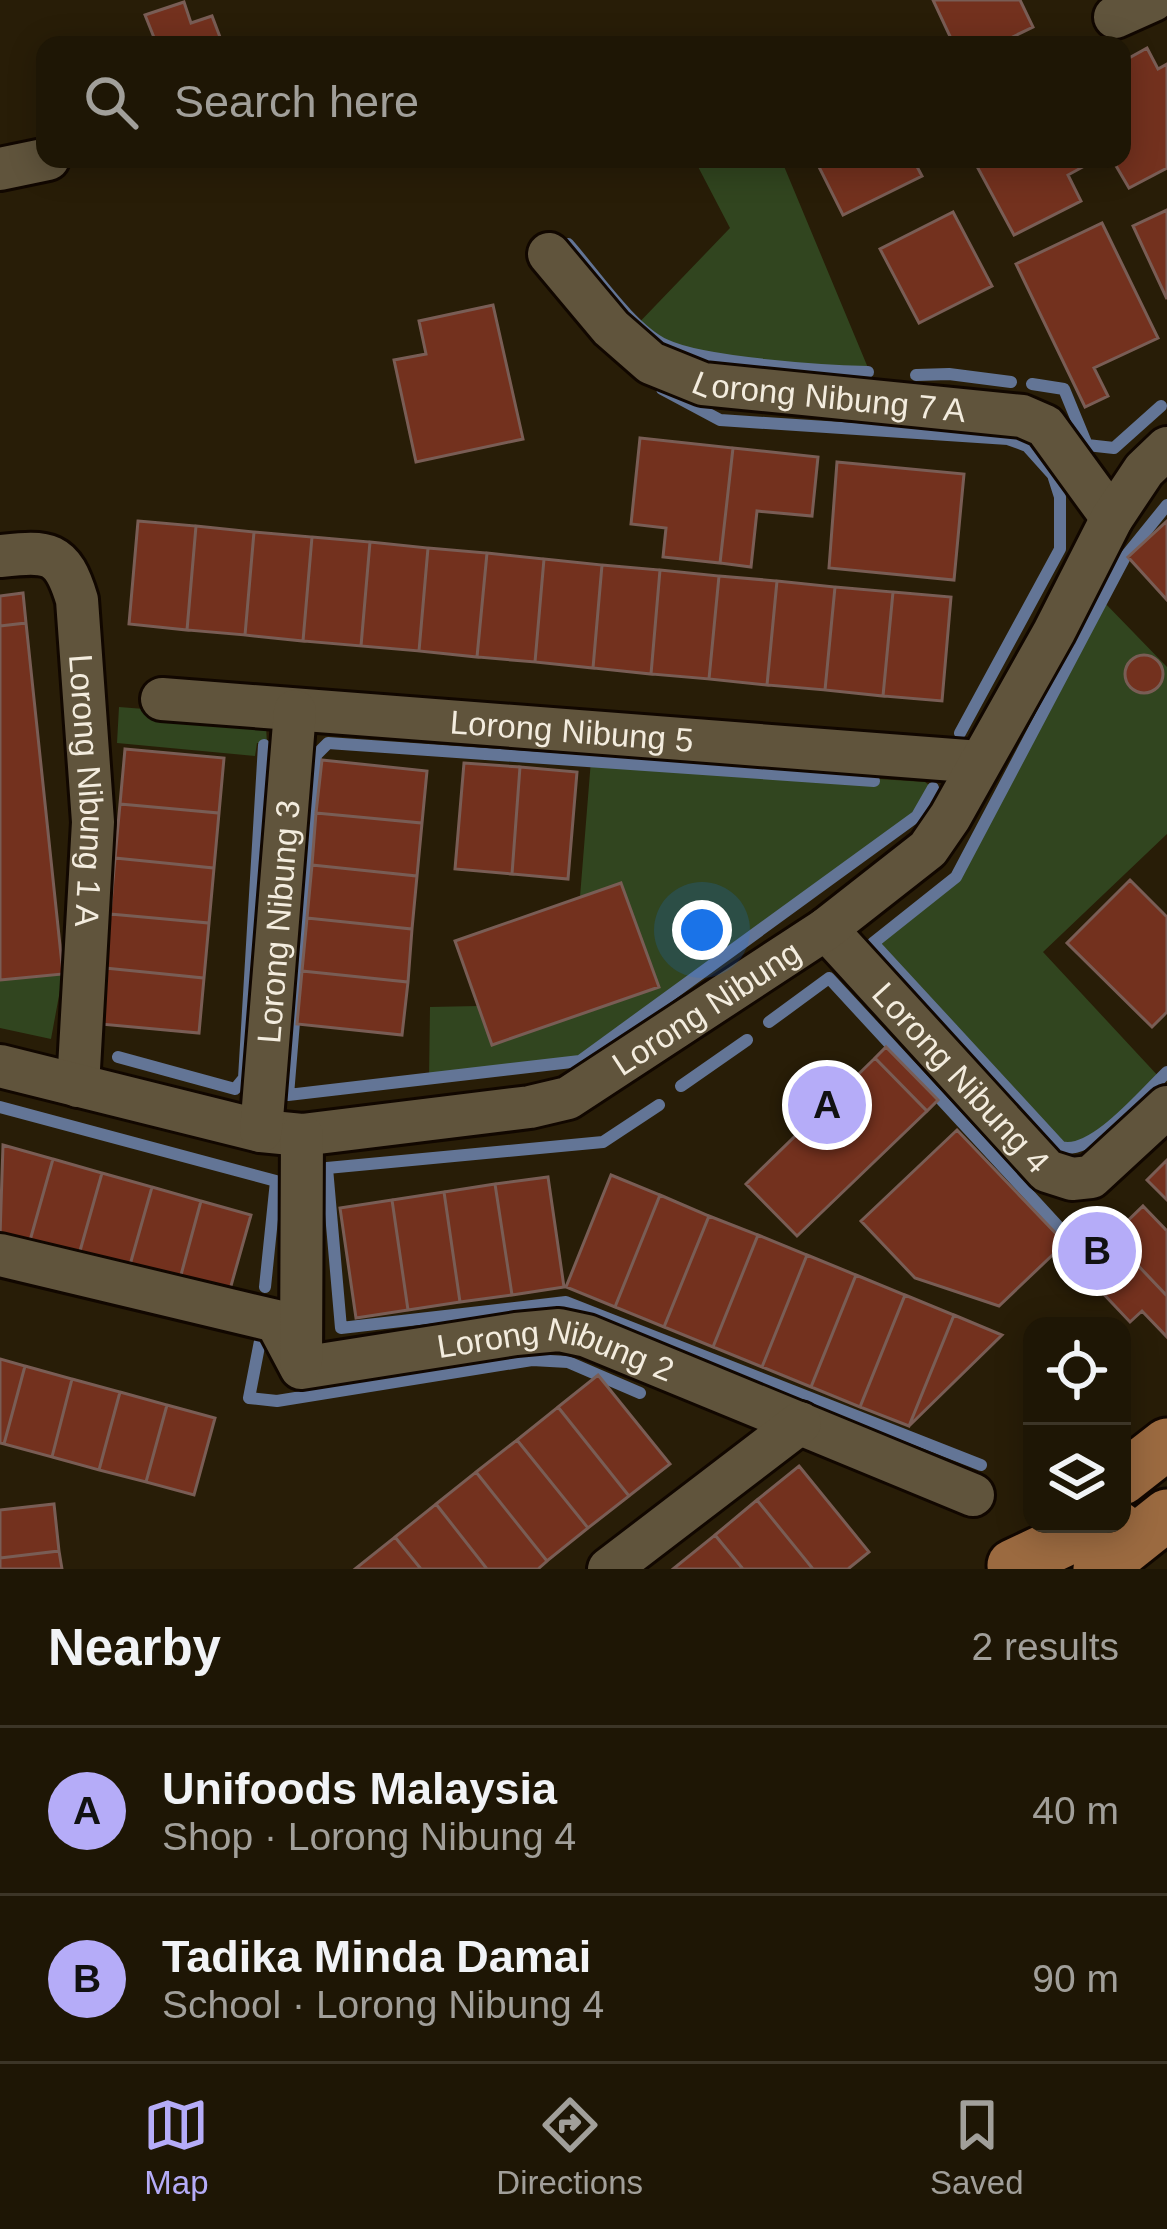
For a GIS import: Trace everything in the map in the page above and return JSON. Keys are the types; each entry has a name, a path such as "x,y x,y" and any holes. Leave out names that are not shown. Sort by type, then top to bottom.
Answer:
{"main road":[{"path":"1131,1472 1167,1444"},
{"path":"1010,1567 1100,1524 1118,1527 1136,1549"},
{"path":"1010,1567 1053,1533"}],"street":[{"path":"0,169 36,162"},
{"name":"Lorong Nibung 7 A","path":"549,254 611,328 651,363 703,384 1022,416 1045,427 1112,518"},
{"name":"Lorong Nibung","path":"0,1066 282,1133 530,1107 568,1098 826,929 928,849 1112,518 1144,470 1167,448"},
{"name":"Lorong Nibung 1 A","path":"0,556 34,553 55,558 68,571 77,600 93,822 78,1086"},
{"name":"Lorong Nibung 5","path":"162,699 980,762"},
{"name":"Lorong Nibung 3","path":"282,1133 295,711"},
{"name":"Lorong Nibung 4","path":"826,929 1047,1171 1072,1179 1091,1177 1167,1107"},
{"path":"282,1133 291,1347"},
{"name":"Lorong Nibung 2","path":"0,1255 291,1347 559,1330 587,1336 973,1495"},
{"path":"609,1569 800,1423"}],"green space":[{"path":"699,168 785,168 876,387 706,373 632,330 730,228"},
{"path":"1102,600 1167,667 1167,834 1043,952 1160,1078 1101,1135 1074,1147 1061,1147 873,943 956,877"},
{"path":"119,707 258,718 266,726 267,744 257,743 255,756 117,743"},
{"path":"591,760 925,782 933,788 917,816 580,1061 429,1079 430,1007 658,987 622,883 580,897"},
{"path":"63,974 51,1039 0,1028 0,980"}],"building":[{"path":"933,0 1020,0 1033,27 1014,36 950,36"},
{"path":"184,2 191,23 212,16 220,36 153,36 145,15"},
{"path":"1147,48 1158,69 1167,64 1167,168 1129,188 1117,168 1131,168 1131,57"},
{"path":"820,168 918,168 922,176 843,215"},
{"path":"978,168 1081,168 1068,175 1081,201 1014,235"},
{"path":"1167,210 1167,299 1133,226"},
{"path":"953,212 992,286 919,323 880,249"},
{"path":"1102,223 1158,338 1094,368 1108,396 1085,407 1016,264"},
{"path":"493,305 523,439 416,462 394,360 426,354 419,321"},
{"path":"640,438 733,448 720,563 663,557 666,528 631,524"},
{"path":"733,448 818,457 812,516 757,511 751,567 720,563"},
{"path":"837,462 964,474 954,580 829,568"},
{"path":"138,521 196,526 187,630 129,624"},
{"path":"1167,521 1167,600 1128,557"},
{"path":"196,526 254,532 245,635 187,630"},
{"path":"254,532 312,537 303,641 245,635"},
{"path":"312,537 370,542 361,646 303,641"},
{"path":"370,542 428,548 419,651 361,646"},
{"path":"428,548 487,553 477,657 419,651"},
{"path":"487,553 544,559 535,662 477,657"},
{"path":"544,559 602,565 593,668 535,662"},
{"path":"602,565 660,570 651,674 593,668"},
{"path":"660,570 719,576 709,679 651,674"},
{"path":"719,576 777,581 767,685 709,679"},
{"path":"777,581 835,587 825,690 767,685"},
{"path":"835,587 893,592 883,696 825,690"},
{"path":"893,592 951,597 942,701 883,696"},
{"path":"23,593 26,623 0,626 0,596"},
{"path":"26,623 63,974 0,980 0,626"},
{"path":"1144,655 1157,661 1163,674 1157,687 1144,693 1131,687 1125,674 1131,661"},
{"path":"125,749 224,758 219,813 120,804"},
{"path":"322,760 427,771 422,823 316,813"},
{"path":"464,763 520,767 512,874 455,869"},
{"path":"520,767 577,772 568,879 512,874"},
{"path":"120,804 219,813 214,868 115,858"},
{"path":"316,813 422,823 417,876 312,865"},
{"path":"115,858 214,868 209,923 110,914"},
{"path":"312,865 417,876 412,929 307,918"},
{"path":"1130,880 1167,917 1167,1012 1152,1027 1067,943"},
{"path":"621,883 659,987 492,1045 455,941"},
{"path":"110,914 209,923 204,978 105,968"},
{"path":"307,918 412,929 408,982 302,971"},
{"path":"105,968 204,978 199,1033 100,1024"},
{"path":"302,971 408,982 402,1035 297,1024"},
{"path":"886,1047 938,1100 927,1111 875,1058"},
{"path":"875,1058 927,1111 797,1236 746,1184"},
{"path":"957,1130 1065,1243 999,1306 915,1278 861,1221"},
{"path":"3,1145 53,1159 29,1244 0,1236"},
{"path":"53,1159 102,1173 78,1258 29,1244"},
{"path":"1167,1160 1167,1200 1147,1180"},
{"path":"102,1173 152,1187 128,1272 78,1258"},
{"path":"611,1175 660,1195 615,1307 566,1287"},
{"path":"548,1177 564,1287 512,1295 495,1184"},
{"path":"495,1184 512,1295 460,1302 444,1192"},
{"path":"152,1187 201,1201 178,1286 128,1272"},
{"path":"444,1192 460,1302 408,1310 392,1200"},
{"path":"660,1195 709,1216 664,1327 615,1307"},
{"path":"392,1200 408,1310 356,1318 340,1208"},
{"path":"201,1201 251,1215 227,1300 178,1286"},
{"path":"1143,1206 1167,1231 1167,1296 1111,1237"},
{"path":"709,1216 758,1235 713,1347 664,1327"},
{"path":"758,1235 807,1255 762,1367 713,1347"},
{"path":"1111,1237 1167,1296 1167,1337 1142,1311 1131,1321 1125,1317 1079,1268"},
{"path":"807,1255 856,1275 811,1387 762,1367"},
{"path":"856,1275 905,1295 860,1407 811,1387"},
{"path":"905,1295 954,1315 909,1426 860,1407"},
{"path":"954,1315 1002,1335 909,1426"},
{"path":"0,1359 25,1366 4,1444 0,1443"},
{"path":"25,1366 72,1379 52,1457 4,1444"},
{"path":"598,1375 670,1464 629,1496 558,1407"},
{"path":"72,1379 120,1392 99,1470 52,1457"},
{"path":"120,1392 167,1405 146,1482 99,1470"},
{"path":"167,1405 215,1418 194,1495 146,1482"},
{"path":"558,1407 629,1496 588,1528 517,1440"},
{"path":"517,1440 588,1528 547,1561 476,1472"},
{"path":"799,1466 869,1552 848,1569 813,1569 757,1500"},
{"path":"476,1472 547,1561 538,1569 487,1569 436,1504"},
{"path":"757,1500 813,1569 743,1569 715,1535"},
{"path":"54,1504 59,1551 0,1558 0,1510"},
{"path":"436,1504 487,1569 421,1569 395,1537"},
{"path":"715,1535 743,1569 673,1569"},
{"path":"395,1537 421,1569 355,1569"},
{"path":"59,1551 62,1569 0,1569 0,1558"}],"waterway":[{"path":"568,244 626,313 665,345 734,361 868,372"},
{"path":"916,375 1011,382"},
{"path":"1032,384 1064,389 1087,445 1114,448 1161,406"},
{"path":"662,389 720,420 1008,439 1027,446 1053,475 1060,497 1060,549 960,733"},
{"path":"1167,505 1125,557 956,877 873,943 1061,1147 1074,1147 1103,1133 1167,1072"},
{"path":"874,781 328,743 316,755 288,1095 580,1061 917,816 933,788"},
{"path":"118,1057 235,1089 244,1078 264,745"},
{"path":"769,1022 829,978 1067,1236"},
{"path":"681,1086 747,1040"},
{"path":"659,1105 603,1142 327,1168 341,1328 566,1302 981,1465"},
{"path":"0,1107 276,1181 265,1287"},
{"path":"261,1336 249,1398 277,1401 532,1360 568,1362 640,1393"}],"place":[{"name":"Unifoods Malaysia","path":"827,1105"},
{"name":"Tadika Minda Damai","path":"1097,1251"}]}
